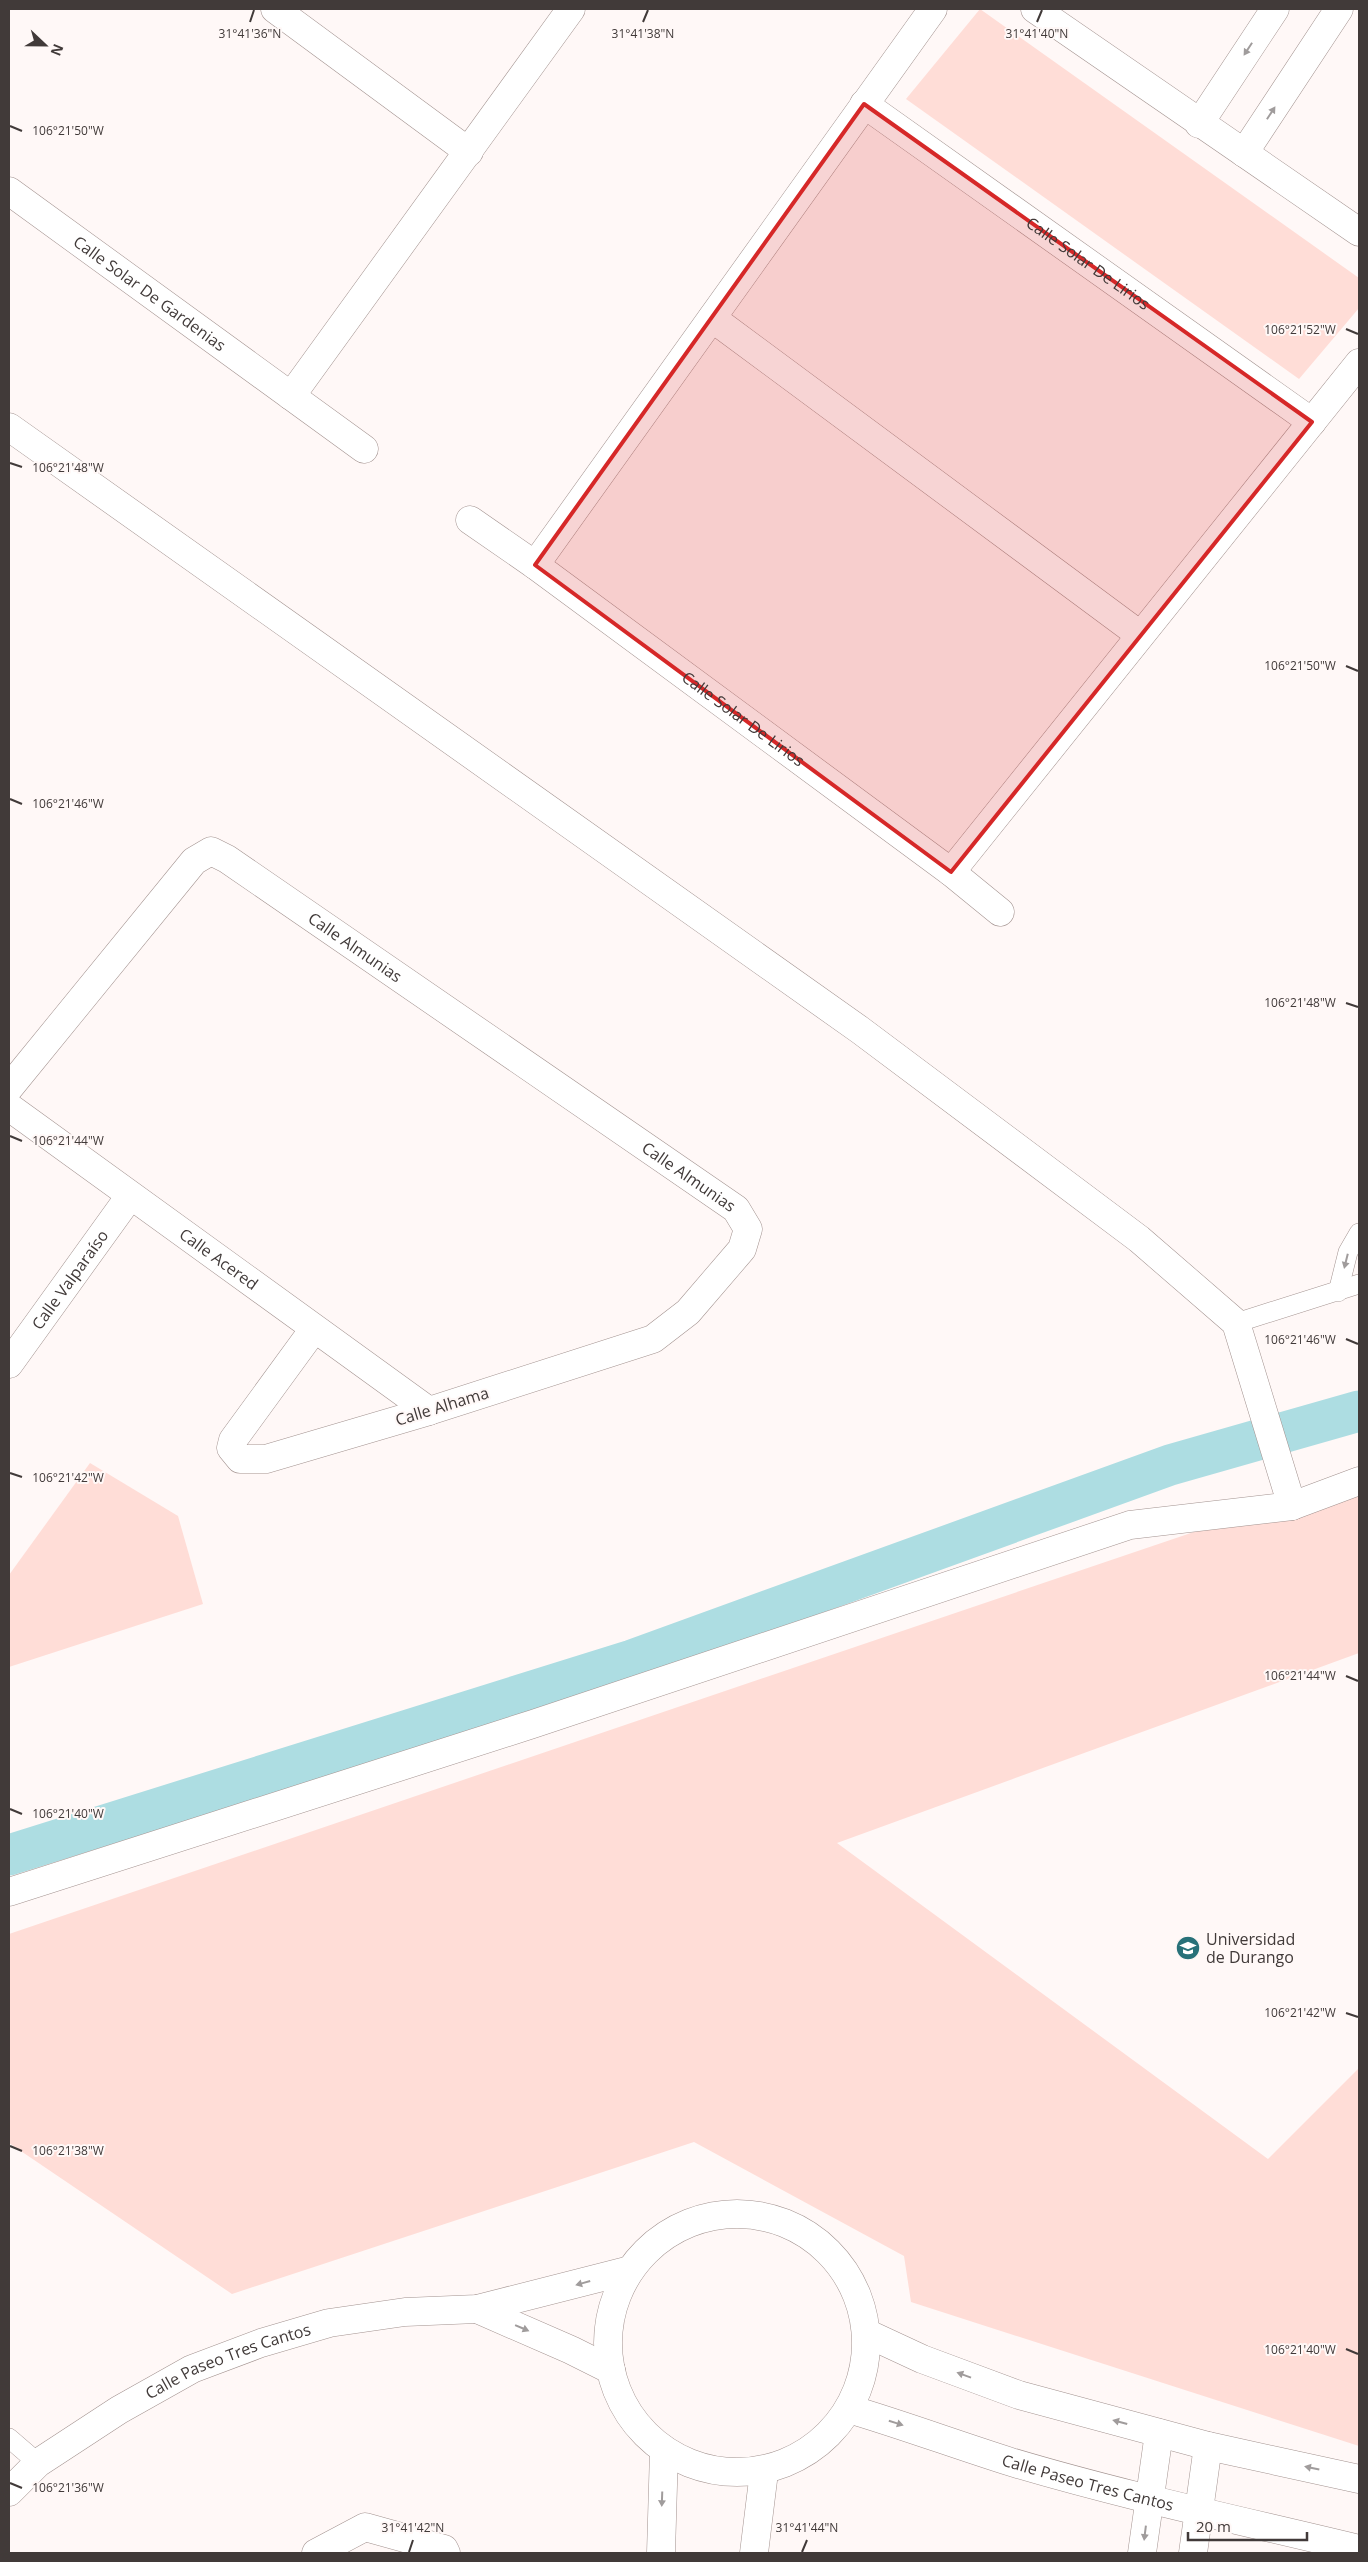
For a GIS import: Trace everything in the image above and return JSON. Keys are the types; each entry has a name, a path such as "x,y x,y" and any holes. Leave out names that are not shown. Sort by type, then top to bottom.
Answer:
{"street":[{"path":"275,9 469,152"},
{"path":"291,396 572,9"},
{"path":"535,565 934,9"},
{"path":"1035,9 1199,124 1359,232"},
{"path":"1199,124 1275,9"},
{"path":"1244,153 1339,9"},
{"name":"Calle Solar De Lirios","path":"864,104 1312,422"},
{"name":"Calle Solar De Gardenias","path":"9,191 364,449"},
{"path":"712,318 1140,635"},
{"path":"951,872 1359,364"},
{"path":"9,427 860,1030 1139,1239 1236,1322 1292,1506"},
{"name":"Calle Solar De Lirios","path":"470,520 535,565 951,872 1000,912"},
{"name":"Calle Almunias","path":"9,1088 194,861 211,851 226,859 736,1209 748,1229"},
{"name":"Calle Acered","path":"9,1107 429,1411"},
{"name":"Calle Valparaíso","path":"9,1364 130,1196"},
{"name":"Calle Alhama","path":"314,1329 233,1440 231,1448 240,1459 266,1459 429,1411 653,1339 688,1312 742,1249 748,1229"},
{"path":"9,1892 533,1724 1130,1525 1292,1506 1359,1482"},
{"path":"736,2213 766,2216 796,2227 822,2244 843,2267 858,2294 866,2333 866,2354 861,2382 849,2409 820,2444 787,2464 764,2472 720,2473 690,2465 664,2451 640,2429 622,2403 611,2370 607,2338 614,2303 630,2270 650,2247 675,2229 705,2218 736,2213"},
{"name":"Calle Paseo Tres Cantos","path":"9,2492 38,2463 118,2410 192,2369 261,2343 329,2323 405,2312 477,2309 630,2270"},
{"name":"Calle Paseo Tres Cantos","path":"477,2309 571,2350 611,2370"},
{"path":"866,2333 922,2359 1018,2395 1208,2446 1359,2478"},
{"name":"Calle Paseo Tres Cantos","path":"849,2409 924,2432 1010,2462 1149,2499 1359,2549"},
{"path":"1142,2553 1159,2433"},
{"path":"1193,2553 1208,2446"},
{"path":"661,2553 664,2451"},
{"path":"754,2553 764,2472"},
{"path":"316,2553 365,2527 444,2548 446,2553"}],"lane":[{"path":"1338,1292 1348,1252 1359,1233"},
{"path":"1236,1322 1359,1284"},
{"path":"9,2438 38,2463"}],"highlighted area":[{"path":"864,104 1312,422 951,872 535,565"}],"shaded area":[{"path":"980,9 1359,278 1359,308 1299,379 906,99"},
{"path":"90,1463 178,1516 203,1604 9,1667 9,1575"},
{"path":"1359,1476 1359,1653 837,1843 1268,2159 1359,2068 1359,2446 911,2302 904,2256 694,2142 232,2294 9,2143 9,1934"}],"waterway":[{"path":"9,1855 632,1660 1170,1465 1359,1411"}],"place":[{"name":"Universidad de Durango","path":"1188,1948"}]}
